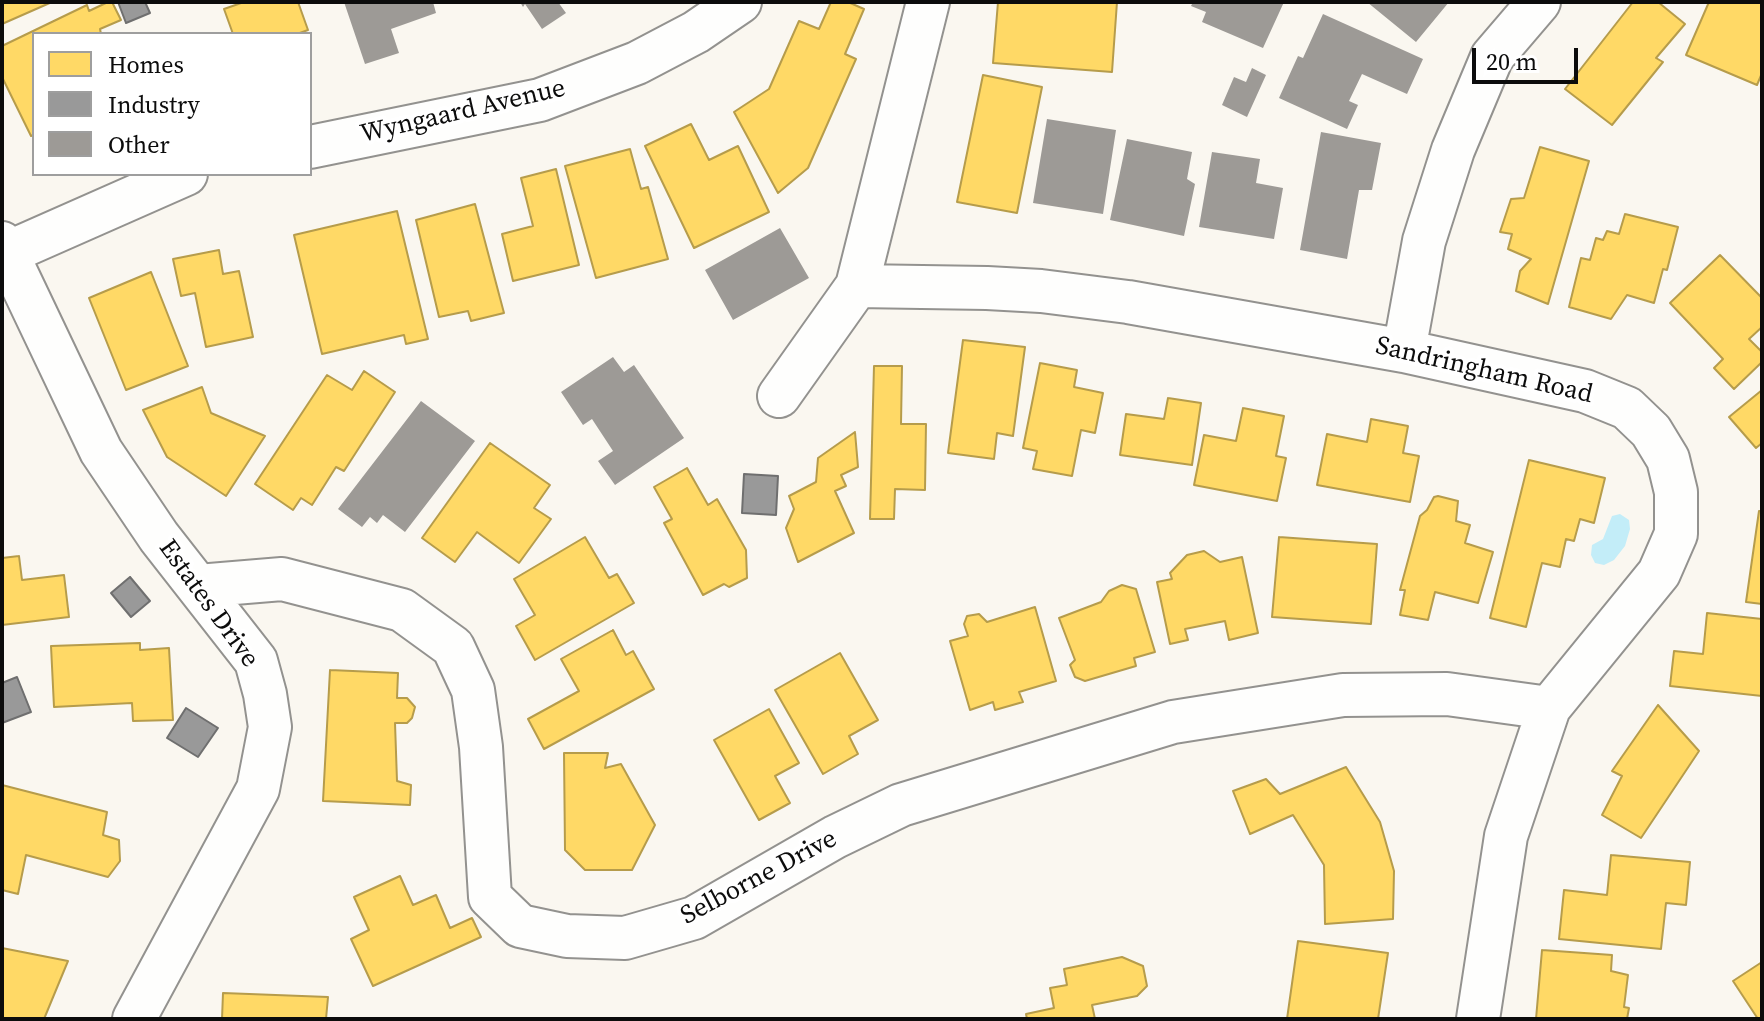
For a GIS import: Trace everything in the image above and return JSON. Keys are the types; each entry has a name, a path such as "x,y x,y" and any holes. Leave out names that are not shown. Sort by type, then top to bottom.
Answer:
{"street":[{"name":"Wyngaard Avenue","path":"312,147 540,100 637,63 696,32 740,2"},
{"path":"779,396 857,286 928,2"},
{"path":"1404,351 1424,241 1453,150 1492,57 1539,2"},
{"path":"4,248 181,176"},
{"name":"Estates Drive","path":"4,248 101,451 159,537 256,661 265,694 270,727 258,789 134,1019"},
{"name":"Sandringham Road","path":"857,286 1041,291 1128,302 1404,351 1585,391 1627,408 1651,431 1668,459 1676,492 1676,534 1659,573 1549,708 1506,836 1478,1019"},
{"name":"Selborne Drive","path":"198,586 282,579 402,610 453,647 473,690 481,747 490,897 520,926 567,936 625,938 694,918 835,837 901,805 1173,722 1343,695 1447,694 1549,708"}],"water":[{"path":"1620,514 1629,520 1625,546 1614,560 1604,565 1595,563 1591,555 1592,545 1603,539 1612,516"}],"building: Homes":[{"path":"2,2 52,2 2,24"},
{"path":"112,2 121,20 100,29 101,32 32,32 31,136 2,77 2,46 87,5 89,11"},
{"path":"244,2 298,2 308,30 232,32 224,9"},
{"path":"831,2 848,2 864,9 845,54 856,59 808,168 778,193 734,112 769,89 799,21 819,29"},
{"path":"998,2 1117,2 1112,72 993,63"},
{"path":"1633,2 1658,2 1685,24 1656,58 1663,62 1612,125 1565,89"},
{"path":"1709,2 1762,2 1762,73 1757,85 1686,55"},
{"path":"983,75 1042,87 1017,213 957,202"},
{"path":"691,124 709,160 738,146 769,212 694,248 645,146"},
{"path":"1540,147 1589,161 1548,304 1516,291 1520,271 1531,259 1508,249 1512,234 1500,232 1511,199 1524,198"},
{"path":"630,149 641,189 648,187 668,259 596,278 565,166"},
{"path":"556,169 579,265 513,281 502,234 533,226 521,178"},
{"path":"475,204 504,313 471,321 468,311 439,317 416,220"},
{"path":"397,211 428,339 406,344 404,335 322,354 294,235"},
{"path":"1625,214 1678,227 1667,270 1663,269 1654,303 1627,295 1611,319 1569,307 1581,258 1590,260 1596,238 1603,240 1607,231 1619,234"},
{"path":"219,250 223,274 239,271 253,337 206,347 195,293 181,296 173,259"},
{"path":"1720,255 1762,298 1762,327 1749,339 1762,352 1762,362 1734,389 1714,368 1723,359 1670,303"},
{"path":"151,272 188,366 126,390 89,298"},
{"path":"963,340 1025,347 1013,436 997,433 994,459 948,453"},
{"path":"1040,363 1077,370 1074,387 1103,393 1095,433 1081,430 1072,476 1033,469 1037,451 1023,448"},
{"path":"874,366 902,366 901,424 926,424 925,490 895,489 894,519 870,519"},
{"path":"364,371 395,392 344,471 336,467 312,505 301,498 293,510 255,484 327,375 352,390"},
{"path":"202,387 211,413 265,436 226,496 167,457 143,410"},
{"path":"1762,390 1762,443 1756,448 1729,417"},
{"path":"1168,398 1201,403 1192,465 1120,455 1126,414 1164,419"},
{"path":"1243,408 1284,416 1276,456 1286,458 1277,501 1194,485 1204,435 1236,441"},
{"path":"1371,419 1408,426 1403,453 1419,456 1410,502 1317,485 1327,434 1367,442"},
{"path":"855,432 858,467 841,475 846,486 835,491 854,533 798,562 786,528 794,509 789,496 816,482 818,458"},
{"path":"490,443 550,485 534,508 551,519 519,563 477,532 455,562 422,538"},
{"path":"1529,460 1605,478 1594,523 1580,519 1574,541 1566,539 1560,567 1542,563 1526,627 1490,618"},
{"path":"687,468 708,505 717,499 746,550 747,578 729,587 724,584 703,595 664,523 672,519 654,487"},
{"path":"1438,496 1458,501 1456,521 1470,525 1465,543 1493,552 1478,603 1435,592 1428,620 1400,615 1405,590 1400,590 1420,516"},
{"path":"1759,511 1762,511 1762,604 1746,602"},
{"path":"585,537 609,578 617,574 634,603 535,660 516,626 535,615 514,579"},
{"path":"1279,537 1377,544 1371,624 1272,617"},
{"path":"1204,551 1220,562 1242,557 1258,633 1229,640 1225,621 1185,629 1188,640 1170,644 1157,582 1172,579 1170,573 1187,555"},
{"path":"19,556 22,580 64,575 69,617 2,625 2,558"},
{"path":"1122,585 1136,589 1155,652 1134,658 1136,666 1085,681 1075,677 1070,665 1075,660 1059,618 1101,602 1109,591"},
{"path":"1035,607 1056,681 1019,692 1023,702 995,710 993,702 970,710 950,641 968,636 964,624 967,616 979,614 987,622"},
{"path":"1707,613 1762,619 1762,696 1670,686 1674,651 1703,654"},
{"path":"613,630 626,655 633,651 654,689 544,749 528,719 579,691 561,659"},
{"path":"140,643 140,650 169,648 173,720 133,721 132,703 54,707 51,646"},
{"path":"840,653 878,720 849,736 858,754 823,774 775,690"},
{"path":"330,670 398,673 397,698 407,698 415,707 407,723 395,723 397,781 411,785 410,805 323,801"},
{"path":"1658,705 1699,751 1641,838 1602,815 1622,776 1612,771"},
{"path":"769,709 799,763 775,776 790,803 759,820 714,740"},
{"path":"564,753 608,753 605,768 621,764 655,825 632,870 585,870 565,850"},
{"path":"1346,767 1380,822 1394,871 1393,919 1325,924 1324,865 1293,815 1250,834 1233,791 1266,779 1280,794"},
{"path":"2,785 107,812 103,835 119,840 120,861 108,877 26,855 18,894 2,890"},
{"path":"1611,855 1690,862 1686,905 1666,903 1661,949 1559,939 1564,890 1607,895"},
{"path":"400,876 413,905 436,895 450,928 472,918 481,937 373,986 351,939 369,930 354,897"},
{"path":"1298,941 1388,953 1378,1019 1287,1019"},
{"path":"2,948 68,961 44,1019 2,1019"},
{"path":"1542,950 1612,955 1611,971 1628,975 1624,1007 1629,1008 1627,1019 1536,1019"},
{"path":"1122,957 1143,966 1147,986 1137,996 1092,1005 1095,1019 1027,1019 1026,1014 1054,1008 1050,988 1067,985 1064,969"},
{"path":"1762,962 1762,1019 1758,1019 1733,981"},
{"path":"223,993 328,997 326,1019 222,1019"}],"building: Industry":[{"path":"118,2 145,2 150,13 126,23"},
{"path":"744,474 778,476 776,515 742,513"},
{"path":"130,577 150,601 131,617 111,593"},
{"path":"17,677 31,712 2,723 2,683"},
{"path":"186,708 218,728 198,757 167,738"}],"building: Other":[{"path":"344,2 433,2 436,13 391,29 399,53 365,64"},
{"path":"520,2 558,2 566,13 542,29 525,4 523,7"},
{"path":"1193,2 1284,2 1263,48 1202,22 1206,12 1191,6"},
{"path":"1367,2 1449,2 1416,42"},
{"path":"1323,14 1423,59 1407,94 1362,74 1349,101 1358,105 1347,129 1279,98 1298,56 1303,58"},
{"path":"1252,68 1266,75 1247,117 1222,105 1234,77 1246,82"},
{"path":"1047,119 1116,130 1103,214 1033,203"},
{"path":"1321,132 1381,143 1372,190 1359,190 1347,259 1300,250"},
{"path":"1127,139 1192,152 1187,179 1195,184 1184,236 1110,220"},
{"path":"1212,152 1260,159 1256,183 1283,188 1274,239 1199,227"},
{"path":"780,228 809,278 733,320 705,270"},
{"path":"613,357 624,372 634,365 684,438 615,485 598,461 613,451 592,419 583,425 561,392"},
{"path":"421,401 475,441 405,532 383,515 377,523 370,517 362,527 338,509"}]}
